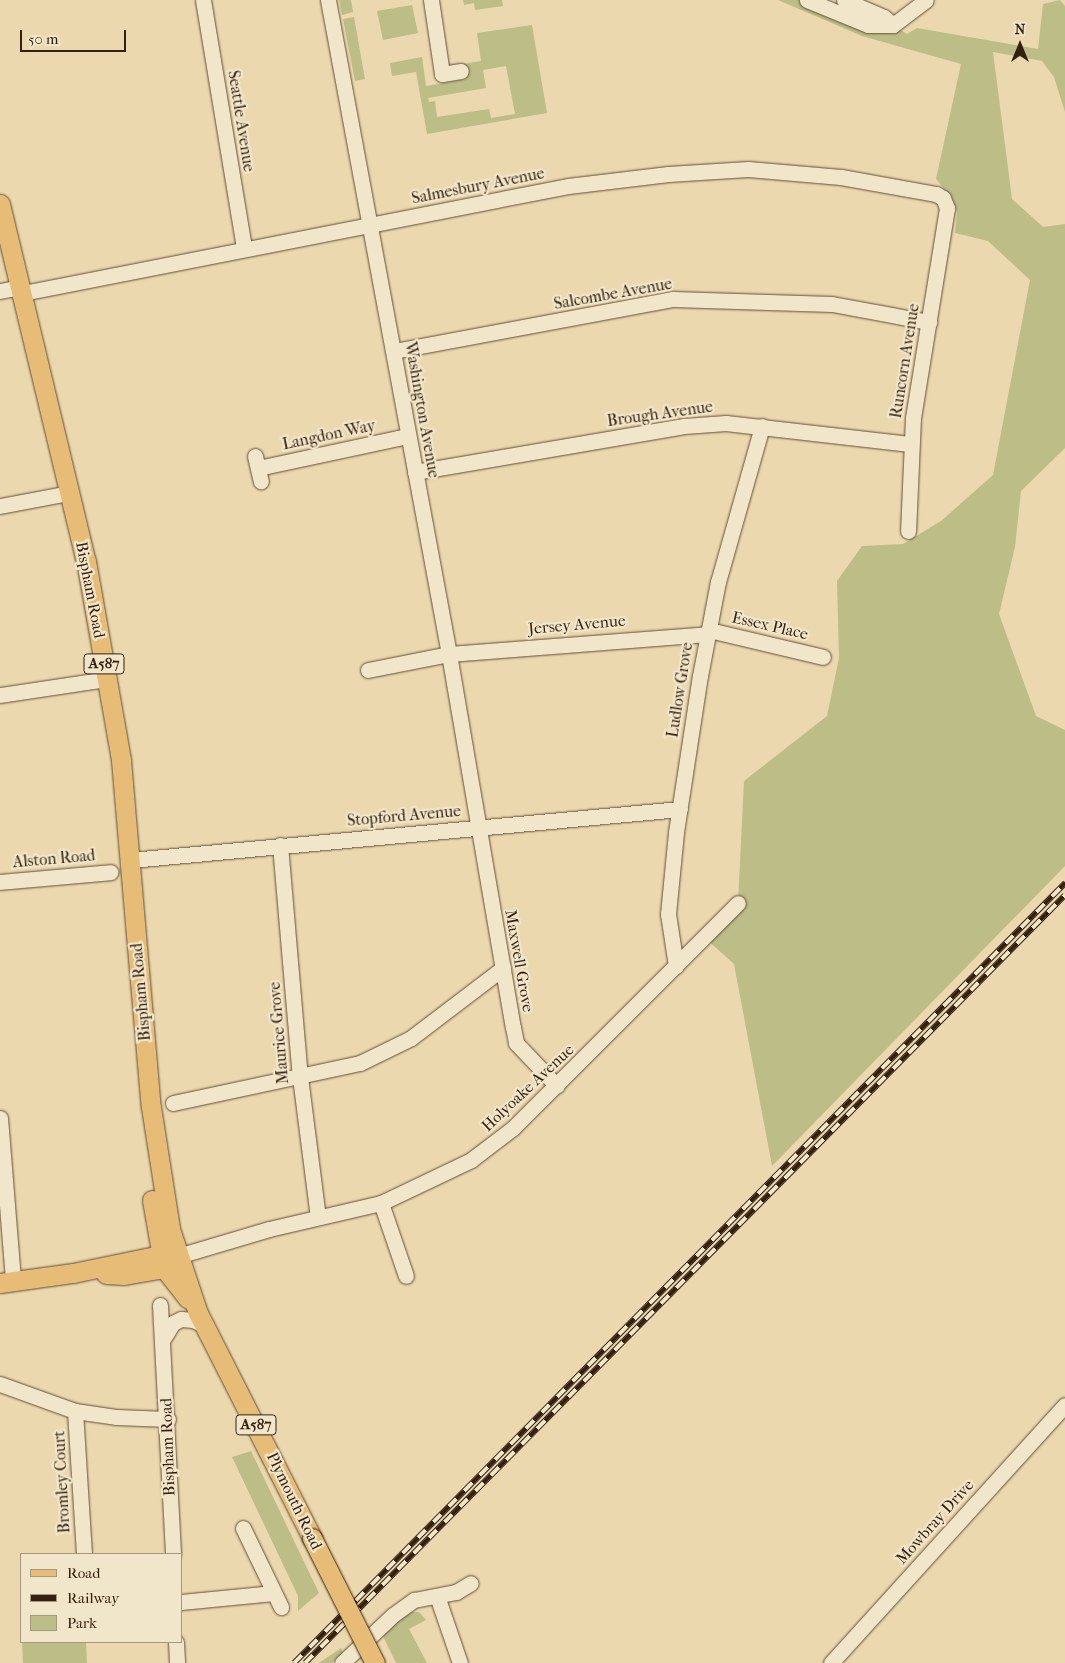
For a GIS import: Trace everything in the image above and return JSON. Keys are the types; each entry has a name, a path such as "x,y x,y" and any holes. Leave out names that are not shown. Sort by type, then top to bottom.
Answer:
{"main road":[{"name":"Bispham Road","path":"0,204 86,561 121,760 154,1133 170,1229 167,1260"},
{"path":"73,1274 124,1275 140,1272 167,1260"},
{"path":"6,1282 167,1260"},
{"name":"Plymouth Road","path":"167,1260 176,1284 202,1320"},
{"name":"Plymouth Road","path":"167,1260 202,1320 375,1663"},
{"path":"140,1272 176,1284"}],"street":[{"name":"Seattle Avenue","path":"203,0 244,249"},
{"name":"Washington Avenue","path":"328,0 394,351 407,436 449,654 479,827"},
{"path":"431,0 435,76 461,71"},
{"path":"808,0 868,24 893,25 926,0"},
{"path":"844,0 884,17 893,25"},
{"name":"Salmesbury Avenue","path":"0,291 21,290 369,226 568,186 748,169 841,177 936,194 943,198"},
{"name":"Runcorn Avenue","path":"908,531 910,444 947,208 943,198"},
{"name":"Salcombe Avenue","path":"394,351 673,300 832,304 929,322"},
{"name":"Brough Avenue","path":"415,472 684,426 726,423 910,444"},
{"name":"Ludlow Grove","path":"676,966 668,914 680,809 708,632 718,582 762,426"},
{"name":"Langdon Way","path":"258,468 407,436"},
{"path":"0,506 69,493"},
{"name":"Jersey Avenue","path":"368,670 449,654 708,632"},
{"name":"Essex Place","path":"708,632 823,656"},
{"path":"0,694 107,679"},
{"name":"Stopford Avenue","path":"131,860 680,809"},
{"name":"Maxwell Grove","path":"479,827 516,1043 557,1086"},
{"name":"Maurice Grove","path":"280,846 300,1077 318,1217"},
{"name":"Alston Road","path":"0,882 111,872"},
{"name":"Holyoake Avenue","path":"167,1260 318,1217 381,1203 471,1160 509,1132 557,1086 738,903"},
{"path":"173,1102 360,1064 412,1038 503,968"},
{"path":"0,1118 6,1282"},
{"path":"381,1203 406,1276"},
{"name":"Bispham Road","path":"160,1304 168,1419 173,1553"},
{"path":"163,1339 173,1323 181,1319 202,1320"},
{"path":"0,1384 76,1411 116,1417 168,1419"},
{"name":"Mowbray Drive","path":"831,1663 1065,1405"},
{"name":"Bromley Court","path":"76,1411 84,1553"},
{"path":"243,1528 281,1607"},
{"path":"342,1663 407,1605 427,1596 456,1592 471,1583"},
{"path":"182,1602 274,1593"},
{"path":"437,1596 460,1663"},
{"path":"176,1643 177,1663"}],"green space":[{"path":"339,0 351,0 353,12 342,15"},
{"path":"463,0 502,0 503,6 475,10 474,3 464,5"},
{"path":"778,0 808,0 893,25 907,34 917,28 1038,49 1043,4 1060,0 1065,6 1065,112 1054,77 1042,61 993,52 1012,199 1043,227 1065,224 1065,448 1021,491 1015,547 999,614 1036,716 1065,730 1065,866 772,1166 734,964 705,938 738,903 744,781 827,716 839,658 837,581 862,546 903,544 941,521 993,475 1030,280 988,241 955,233 957,213 953,200 936,179 961,64 862,36"},
{"path":"412,5 418,33 383,40 377,11"},
{"path":"354,17 365,79 355,81 343,19"},
{"path":"532,25 547,113 427,134 416,72 392,76 390,63 422,57 426,86 466,79 463,64 481,61 477,33","holes":["506,66 515,114 491,118 489,109 437,117 435,101 429,102 428,98 486,88 483,70"]},
{"path":"251,1451 319,1593 298,1611 298,1596 232,1457"},
{"path":"407,1612 419,1612 426,1620 409,1629 427,1663 396,1663 381,1632"},
{"path":"22,1643 86,1643 87,1663 23,1663"},
{"path":"341,1648 343,1652 332,1663 319,1663"}],"railway":[{"path":"294,1663 1065,883"},
{"path":"305,1663 1065,895"}]}
